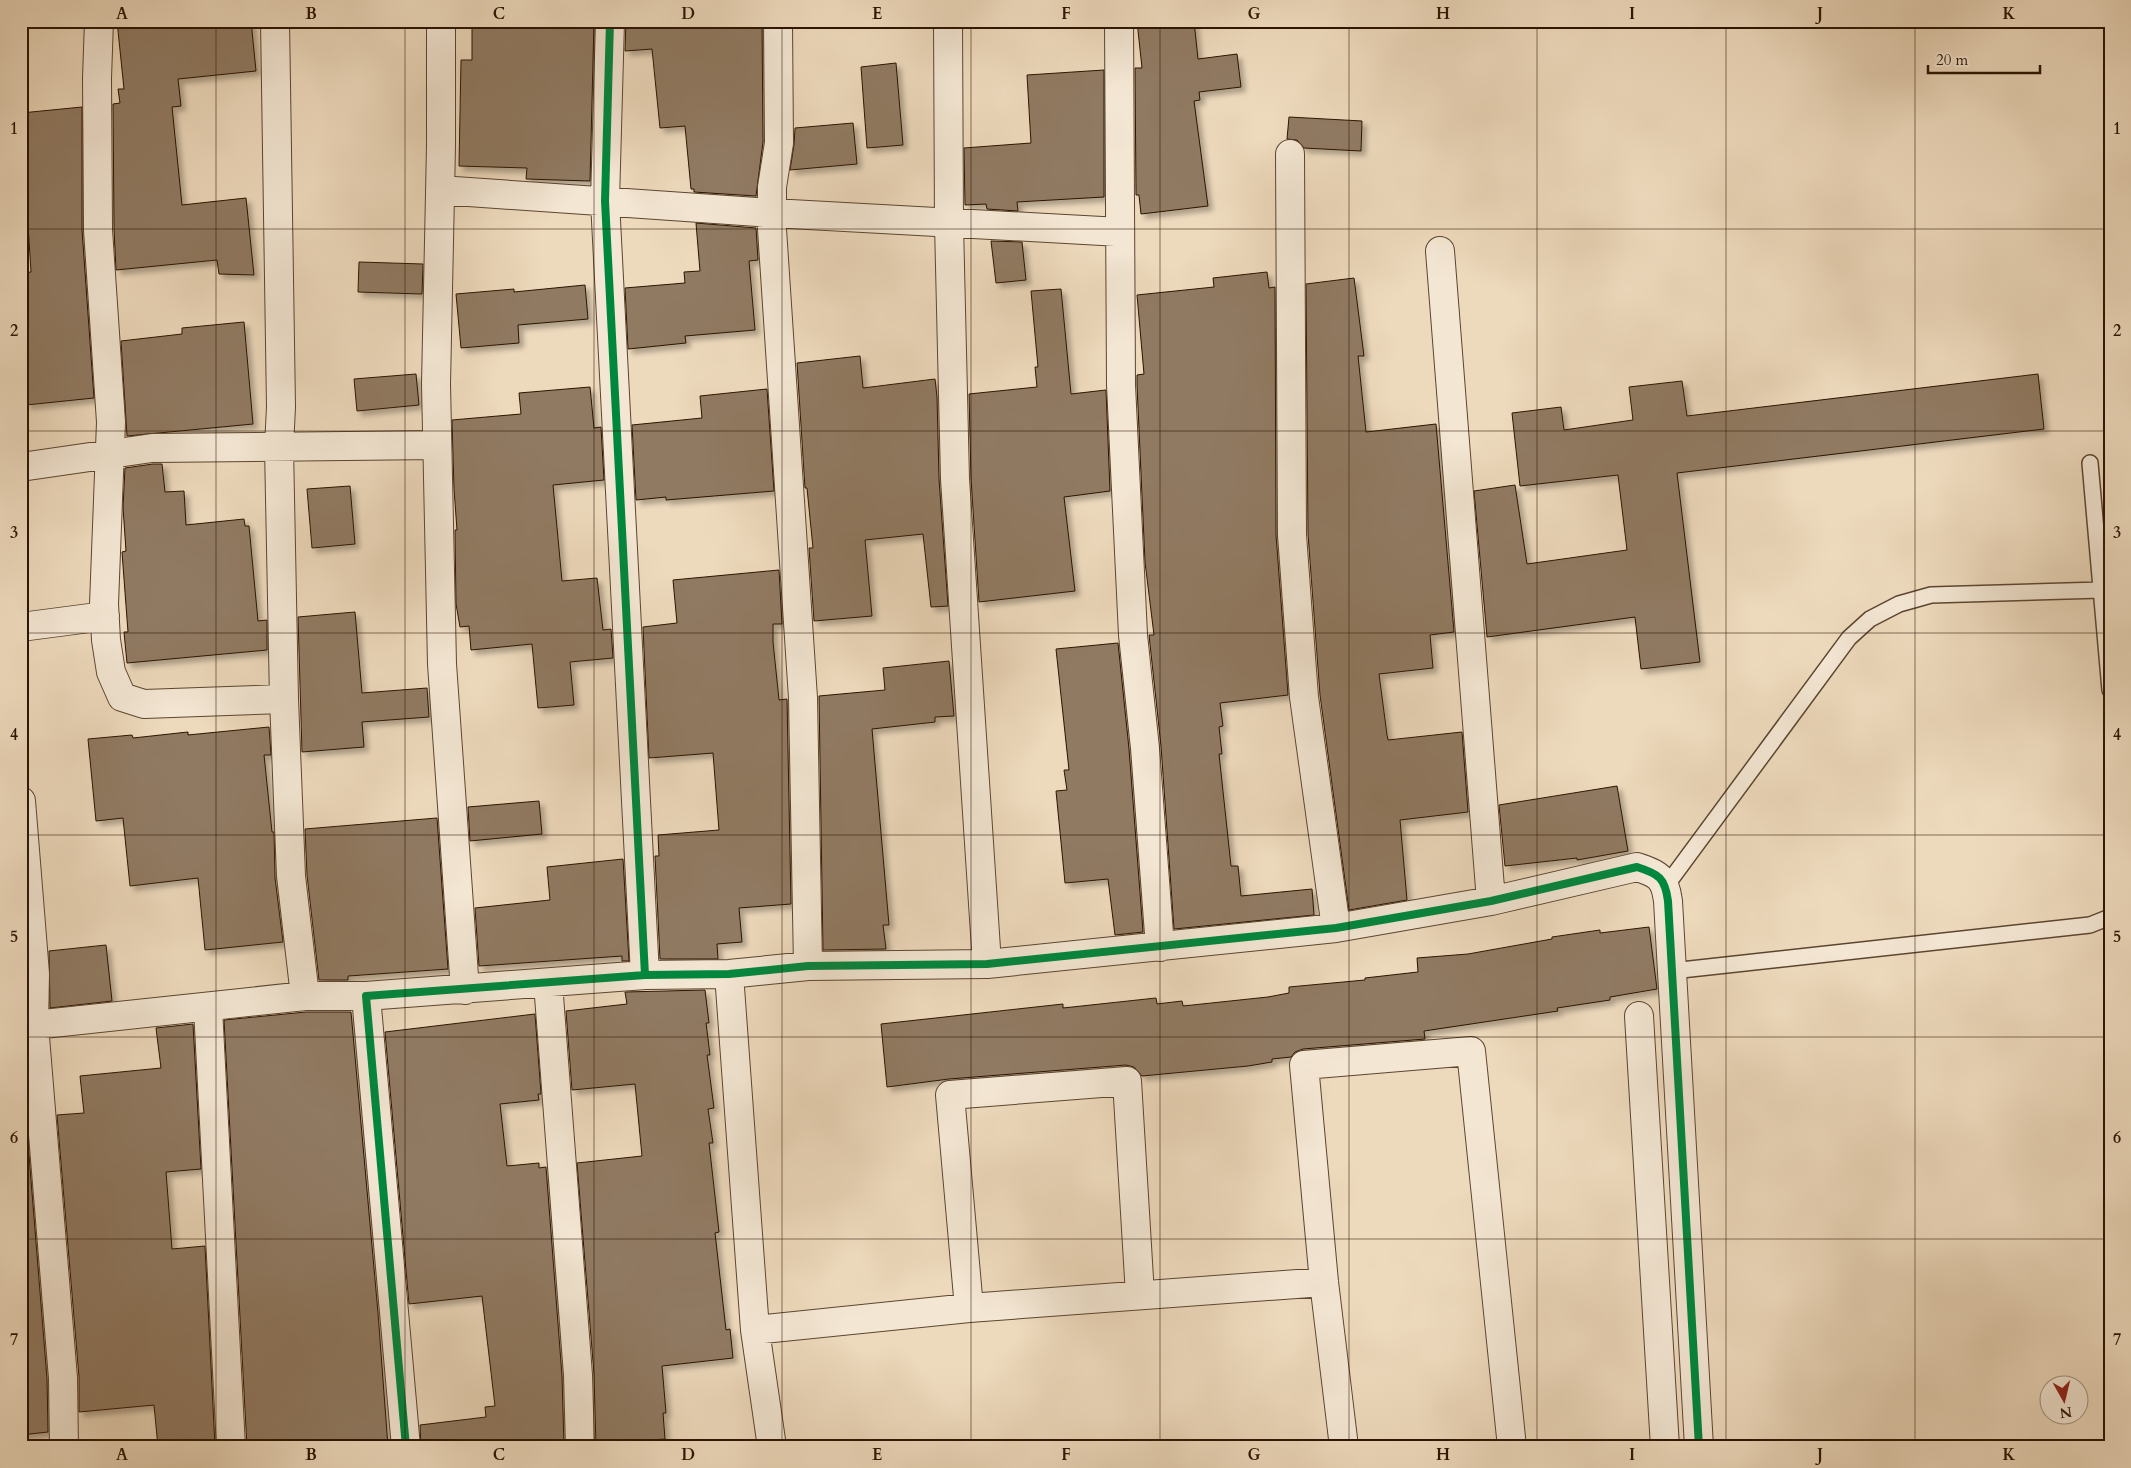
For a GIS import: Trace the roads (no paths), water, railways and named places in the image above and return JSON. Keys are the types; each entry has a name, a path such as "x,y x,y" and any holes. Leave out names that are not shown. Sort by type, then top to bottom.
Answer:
{"street":[{"path":"99,21 97,78 98,230 111,422 104,616 111,672 122,697 144,704 284,699"},
{"path":"275,21 281,407 279,447 284,699 291,876 305,996"},
{"path":"441,21 436,384 442,664 465,990"},
{"path":"610,21 605,201 645,976"},
{"path":"778,21 779,143 772,187 772,213 804,698 808,966"},
{"path":"948,21 949,224 955,479 987,964"},
{"path":"1119,21 1121,384 1133,635 1145,748 1160,947"},
{"path":"1290,154 1292,536 1304,697 1336,928"},
{"path":"440,190 949,224 1120,232"},
{"path":"1440,251 1491,901"},
{"path":"21,467 152,448 437,445"},
{"path":"21,626 104,616"},
{"path":"21,801 35,974 34,1025 63,1378 64,1447"},
{"path":"34,1025 208,1008 305,996 366,996 645,976 729,974 808,966 987,964 1160,947 1336,928 1491,901 1637,867 1656,873 1666,886 1699,1447"},
{"path":"729,974 755,1330 772,1447"},
{"path":"548,983 578,1375 580,1447"},
{"path":"366,996 406,1447"},
{"path":"208,1008 231,1447"},
{"path":"1639,1016 1665,1447"},
{"path":"1344,1447 1324,1282 1304,1065 1471,1051 1512,1447"},
{"path":"969,1308 950,1095 1097,1083 1127,1081 1140,1295"},
{"path":"755,1330 969,1308 1324,1282"}],"lane":[{"path":"2090,463 2110,690"},
{"path":"1666,886 1848,638 1870,619 1899,604 1931,595 2101,590"},
{"path":"1672,971 2090,925 2110,917"}]}
